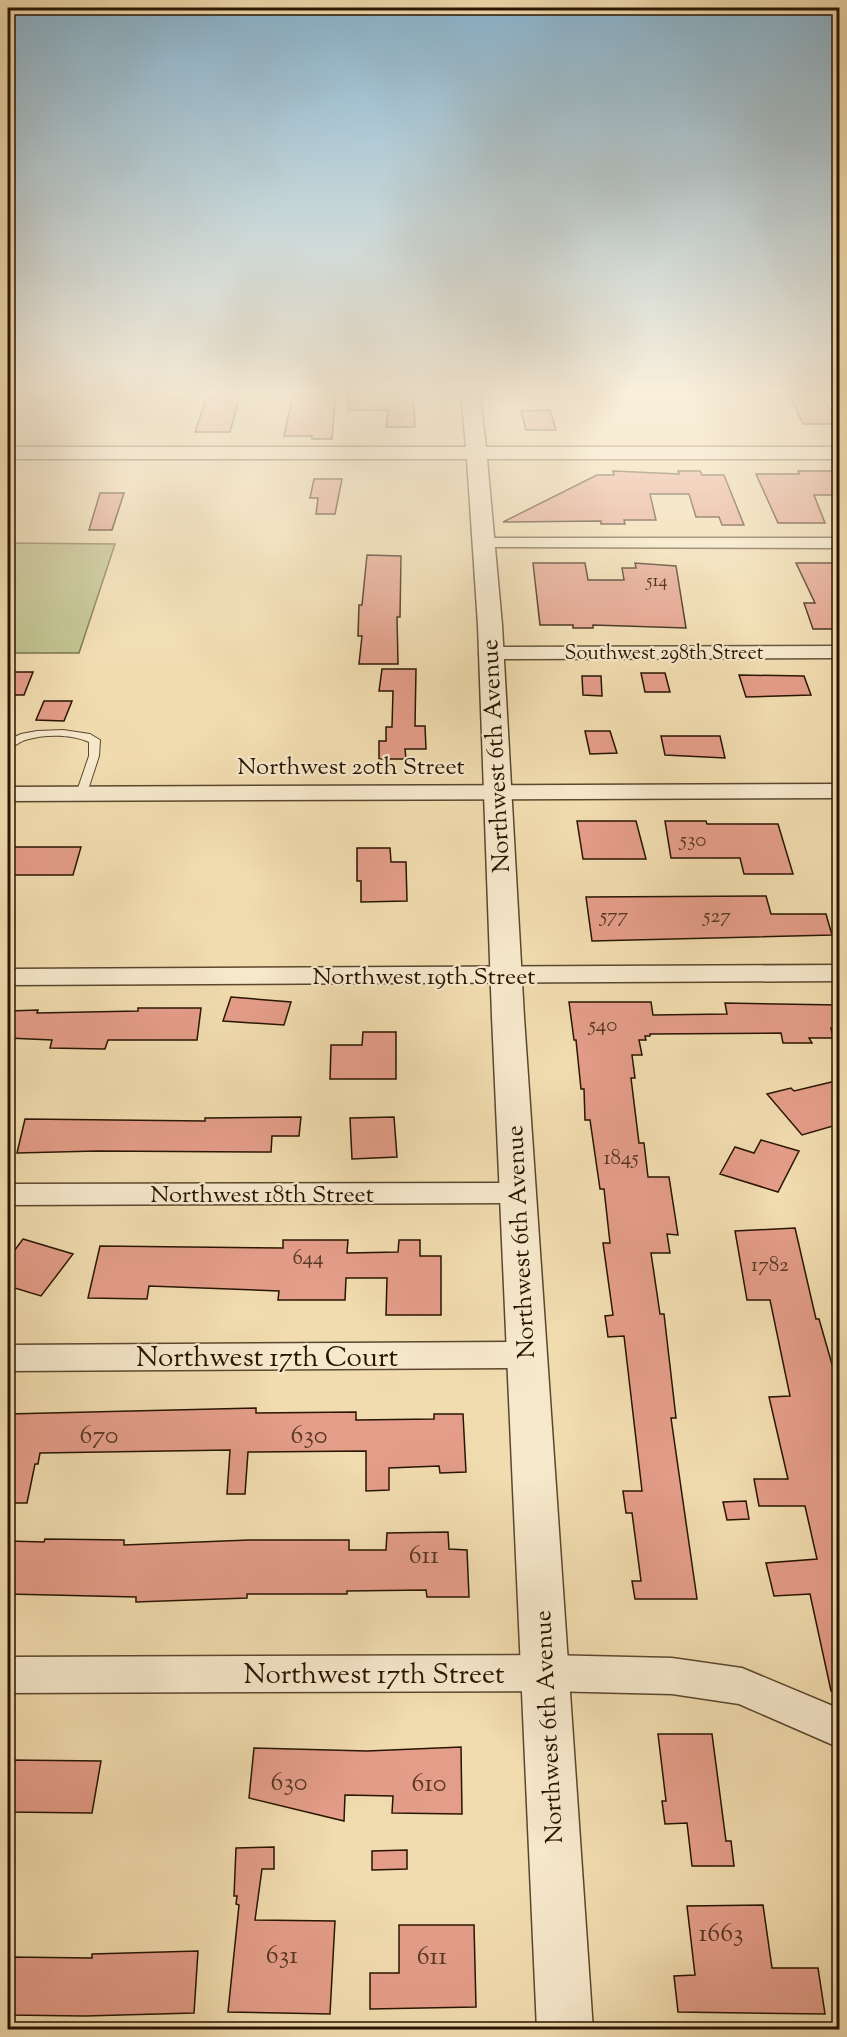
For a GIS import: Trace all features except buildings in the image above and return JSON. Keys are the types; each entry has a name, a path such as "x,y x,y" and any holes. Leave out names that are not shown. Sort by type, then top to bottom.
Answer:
{"street":[{"name":"Northwest 6th Avenue","path":"480,486 565,2030"},
{"path":"484,543 840,543"},
{"name":"Southwest 298th Street","path":"489,653 840,652"},
{"name":"Northwest 20th Street","path":"8,794 840,791"},
{"name":"Northwest 19th Street","path":"8,977 840,973"},
{"name":"Northwest 18th Street","path":"8,1195 517,1193"},
{"name":"Northwest 17th Court","path":"8,1358 526,1355"},
{"name":"Northwest 17th Street","path":"8,1675 545,1673 672,1676 742,1686 840,1729"}],"lane":[{"path":"8,745 21,736 38,734 76,734 95,740 94,756 82,794"}],"green space":[{"path":"8,543 115,544 79,653 8,653"}]}
